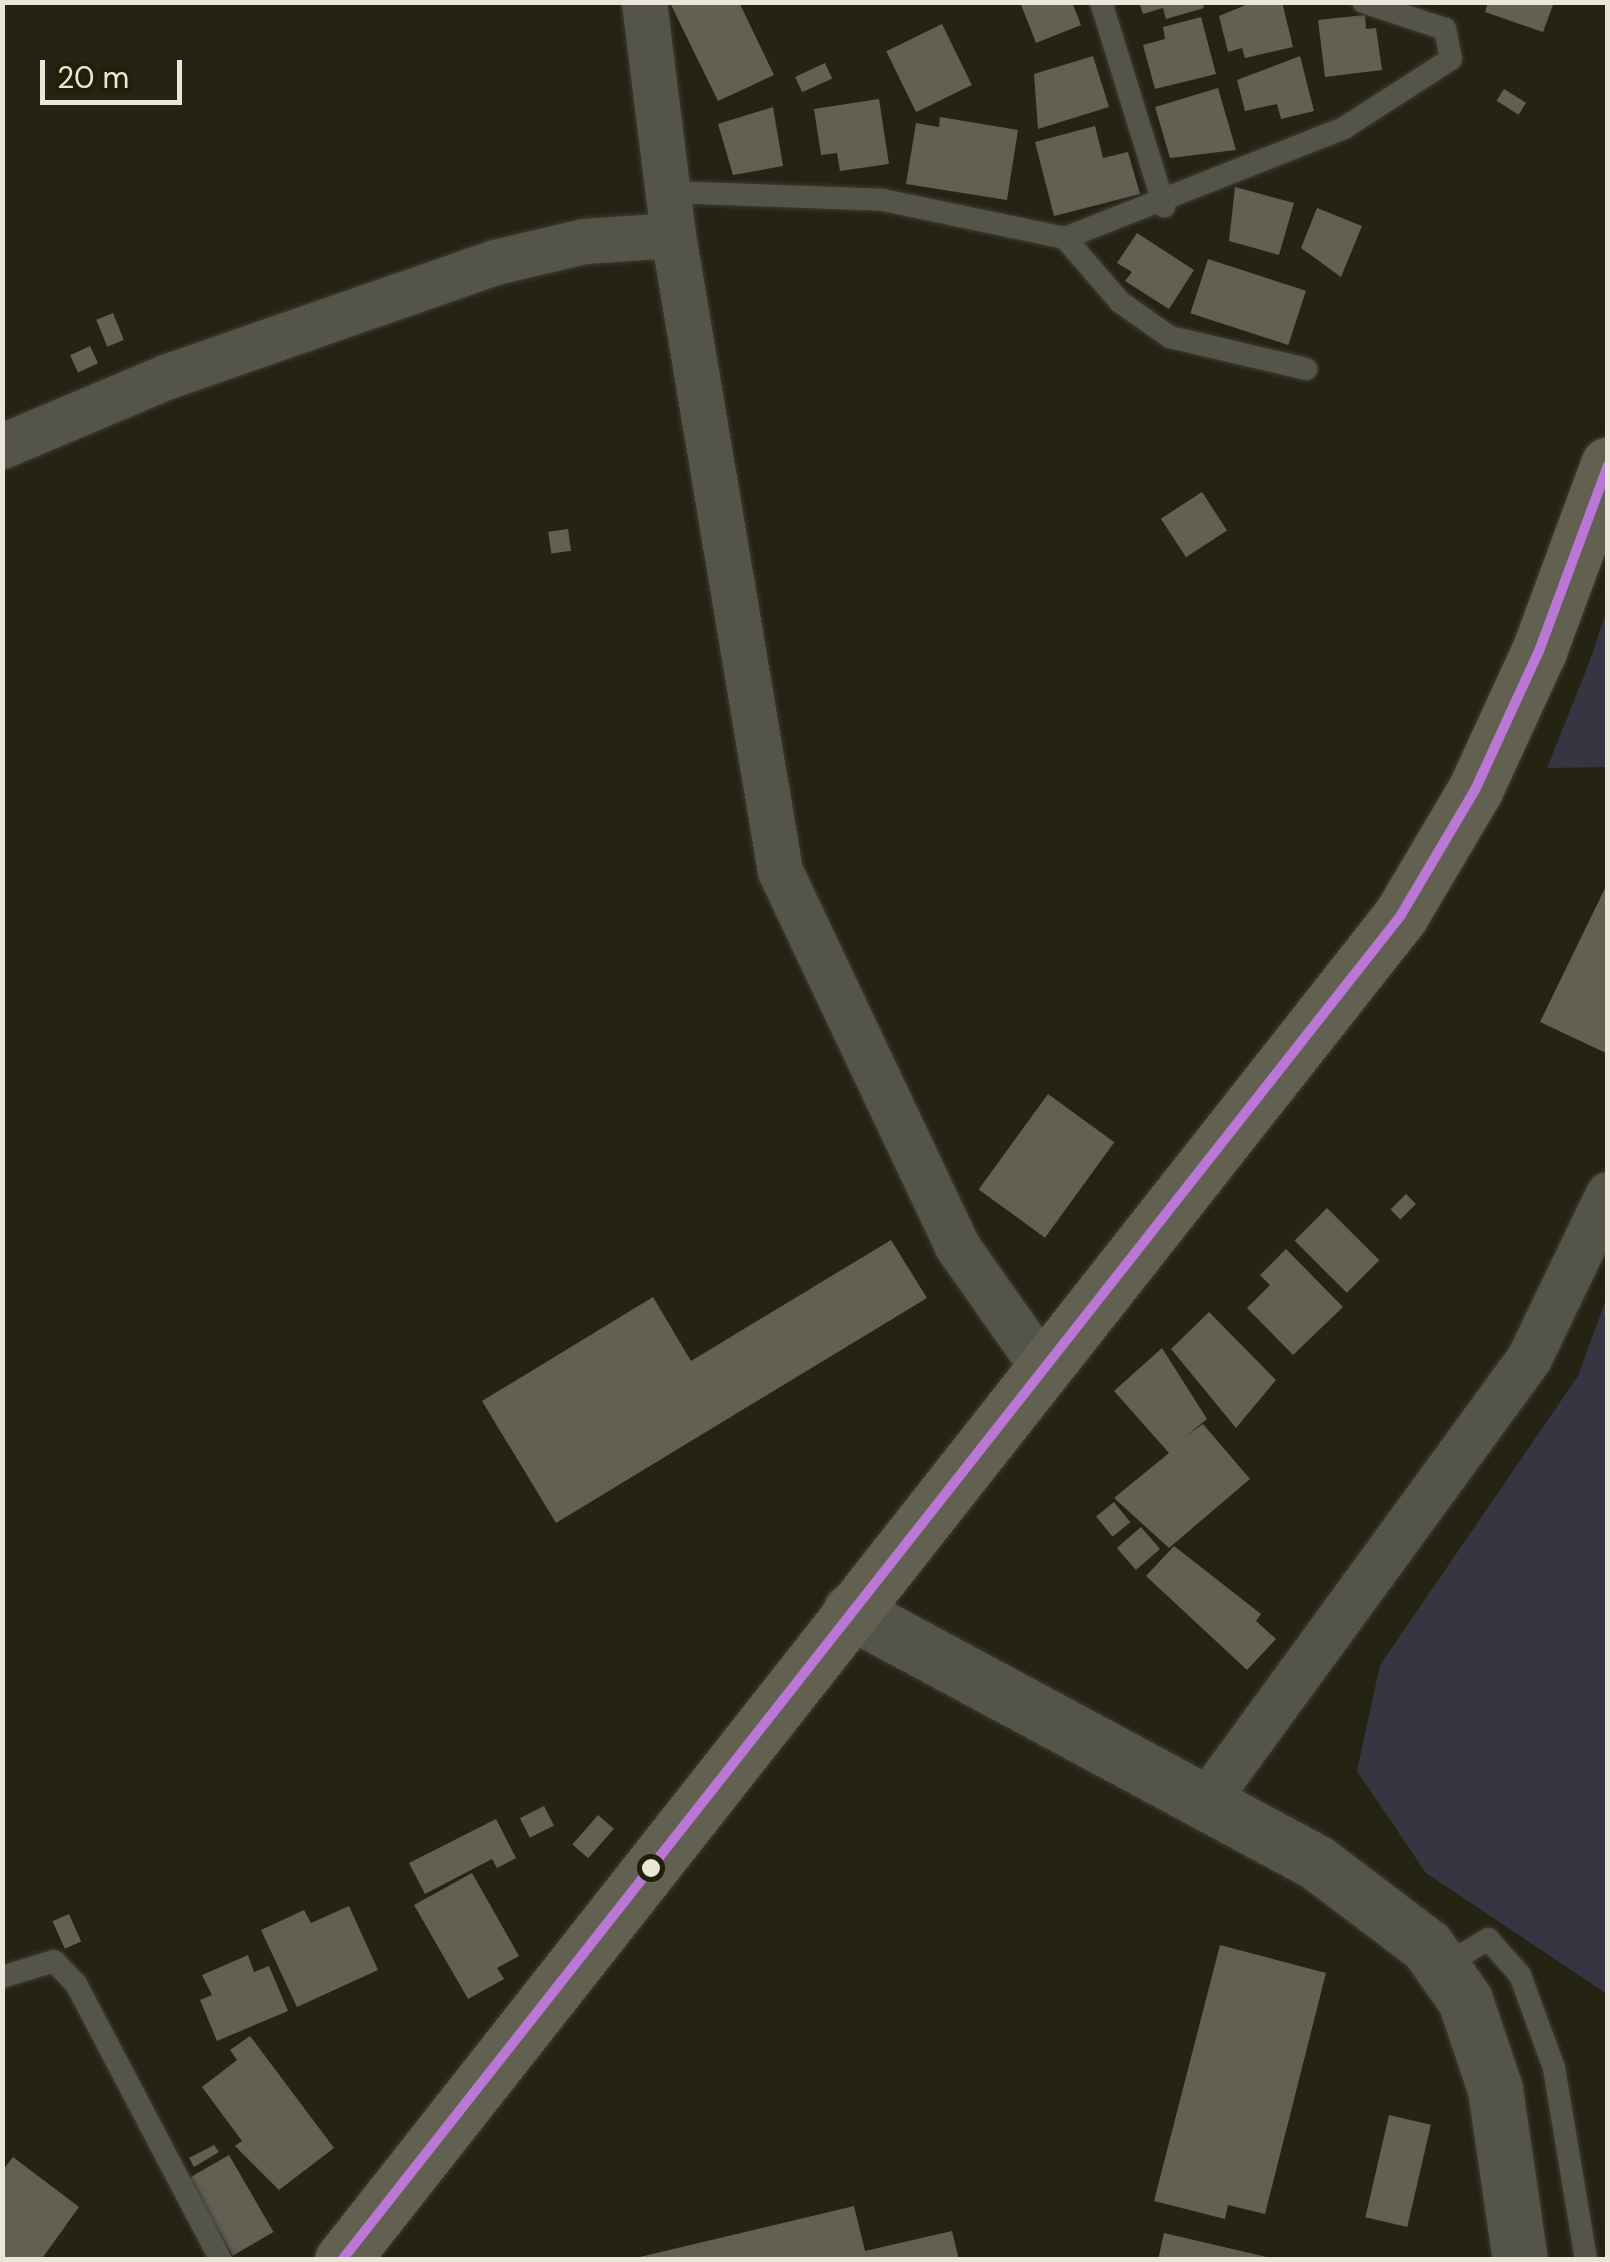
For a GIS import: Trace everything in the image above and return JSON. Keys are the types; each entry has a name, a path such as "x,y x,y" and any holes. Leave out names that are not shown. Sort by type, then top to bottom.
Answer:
{"highway":[{"path":"342,2260 1040,1364 1401,914 1523,686 1608,464"}],"street":[{"path":"644,2 671,214 780,871 957,1246 1040,1364"},
{"path":"2,446 165,376 495,262 584,241 671,214"},
{"path":"1206,1802 1529,1358 1608,1194"},
{"path":"850,1610 1316,1862 1444,1966 1495,2089 1520,2260"}],"lane":[{"path":"1102,2 1164,206"},
{"path":"671,214 883,200 1065,238 1164,206 1344,128 1451,59 1444,29 1364,2"},
{"path":"1065,238 1120,302 1170,336 1306,369"},
{"path":"1444,1966 1488,1939 1520,1976 1554,2068 1586,2260"},
{"path":"2,1977 54,1961 76,1984 221,2260"}],"shaded area":[{"path":"1607,609 1607,767 1547,768 1589,663"},
{"path":"1607,1296 1607,1994 1426,1873 1357,1771 1380,1665 1578,1376"}],"building":[{"path":"660,2 739,2 774,75 718,101 671,5"},
{"path":"1020,2 1072,2 1081,25 1036,43"},
{"path":"1139,2 1202,2 1204,8 1166,19 1163,8 1143,14"},
{"path":"1253,2 1282,2 1293,47 1245,58 1242,48 1228,52 1219,16"},
{"path":"1488,2 1554,2 1543,32 1485,12"},
{"path":"1365,15 1366,29 1376,28 1382,70 1325,77 1318,20"},
{"path":"1201,17 1216,74 1155,89 1143,45 1165,39 1163,27"},
{"path":"942,24 972,85 916,112 886,51"},
{"path":"1093,56 1109,107 1038,129 1034,74"},
{"path":"1300,56 1314,111 1281,119 1277,104 1245,111 1237,80"},
{"path":"825,63 832,78 802,92 795,77"},
{"path":"1218,88 1236,150 1170,158 1155,107"},
{"path":"1504,89 1526,103 1519,115 1497,101"},
{"path":"879,99 889,164 840,171 837,153 821,155 814,109"},
{"path":"773,107 783,166 733,175 718,124"},
{"path":"940,117 1018,130 1007,200 906,184 916,123 939,127"},
{"path":"1095,126 1103,158 1128,152 1140,194 1054,216 1035,142"},
{"path":"1235,187 1294,203 1279,255 1229,241"},
{"path":"1317,208 1362,226 1341,277 1301,248"},
{"path":"1137,233 1194,270 1169,309 1125,281 1132,272 1117,263"},
{"path":"1208,259 1306,291 1288,345 1190,313"},
{"path":"113,313 124,340 107,347 96,320"},
{"path":"90,346 98,363 78,373 70,355"},
{"path":"1202,492 1227,531 1186,557 1161,519"},
{"path":"568,529 571,551 551,554 548,532"},
{"path":"1608,882 1608,1054 1540,1022"},
{"path":"1048,1094 1114,1142 1045,1238 979,1189"},
{"path":"1406,1194 1416,1204 1400,1219 1390,1210"},
{"path":"1327,1208 1379,1260 1347,1293 1294,1241"},
{"path":"891,1240 927,1298 556,1523 482,1401 653,1297 691,1361"},
{"path":"1286,1249 1343,1307 1293,1355 1247,1308 1270,1285 1260,1275"},
{"path":"1209,1312 1276,1380 1236,1428 1171,1349"},
{"path":"1162,1348 1207,1419 1186,1436 1203,1424 1250,1479 1169,1548 1114,1498 1169,1453 1114,1391"},
{"path":"1114,1502 1130,1522 1112,1537 1096,1516"},
{"path":"1141,1527 1160,1549 1136,1570 1117,1548"},
{"path":"1174,1546 1261,1614 1256,1621 1276,1639 1247,1670 1146,1576"},
{"path":"544,1806 554,1826 530,1838 520,1818"},
{"path":"598,1815 614,1829 588,1858 572,1844"},
{"path":"496,1819 516,1858 497,1868 492,1859 425,1894 409,1863"},
{"path":"472,1873 519,1956 497,1968 504,1979 468,1999 414,1905"},
{"path":"349,1906 378,1970 297,2007 261,1930 304,1910 311,1923"},
{"path":"69,1914 81,1941 65,1949 53,1921"},
{"path":"1220,1945 1326,1973 1265,2214 1228,2205 1225,2219 1154,2201"},
{"path":"248,1955 254,1972 269,1966 288,2011 217,2041 200,2000 212,1995 202,1975"},
{"path":"250,2036 334,2148 279,2190 235,2146 242,2141 202,2087 237,2060 230,2050"},
{"path":"1389,2115 1431,2125 1407,2227 1365,2217"},
{"path":"214,2145 219,2152 194,2167 189,2158"},
{"path":"229,2155 274,2232 233,2256 188,2178"},
{"path":"13,2157 79,2207 41,2260 2,2260 2,2171"},
{"path":"854,2206 865,2251 952,2231 959,2260 627,2260"},
{"path":"1164,2233 1271,2258 1271,2260 1158,2260"}],"transit line":[{"path":"342,2260 1401,915 1475,790 1539,651 1608,465"}]}
